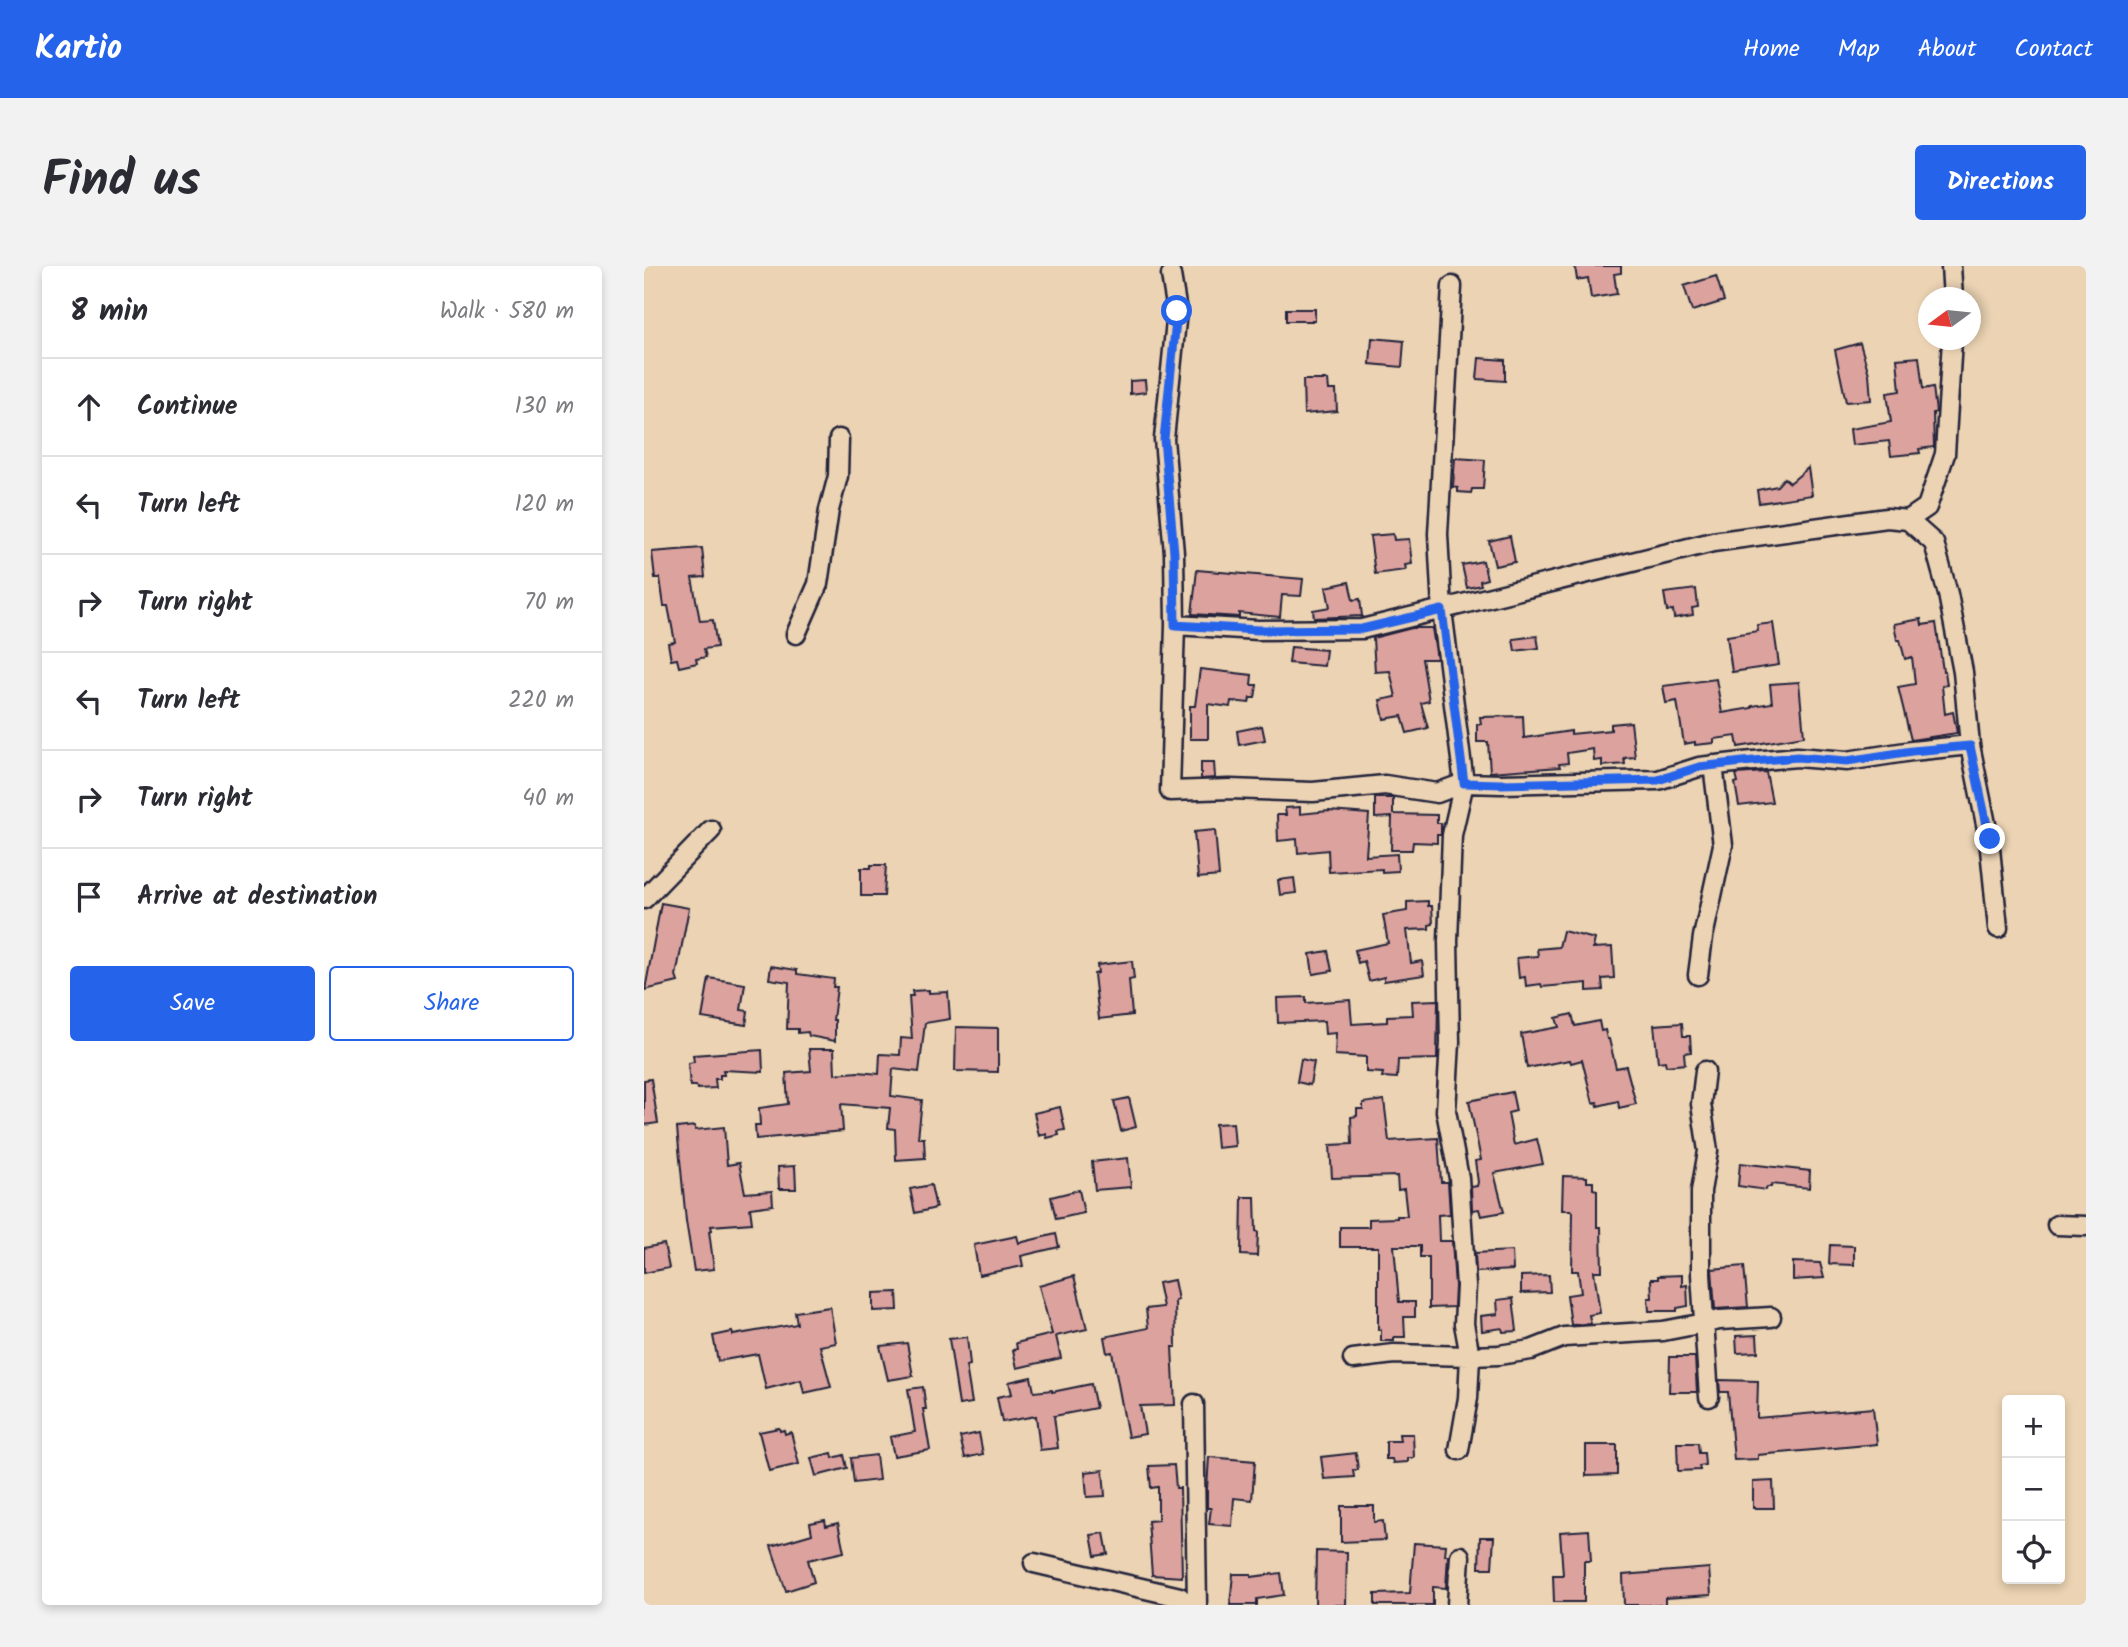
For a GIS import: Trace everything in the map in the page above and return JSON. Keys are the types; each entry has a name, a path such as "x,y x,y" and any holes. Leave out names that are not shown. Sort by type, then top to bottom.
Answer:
{"street":[{"path":"1951,266 1952,287"},
{"path":"1171,275 1177,311 1164,439 1174,553 1175,625 1170,791 1230,789 1313,792 1385,785 1437,793 1464,783 1658,780 1713,765 1797,757 1847,761 1970,746"},
{"path":"1452,286 1438,521 1442,610 1464,783 1452,835 1448,942 1450,1042 1446,1111 1461,1200 1466,1286 1464,1324 1469,1356 1468,1398 1459,1450"},
{"path":"1908,520 1927,507 1945,454 1951,350"},
{"path":"796,634 818,584 829,510 838,476 838,439"},
{"path":"1175,625 1258,630 1362,629 1713,542 1887,518 1908,520 1934,543 1948,594 1963,672 1970,746 1990,839 1998,928"},
{"path":"1698,975 1703,937 1723,845 1713,765"},
{"path":"644,899 711,830"},
{"path":"1705,1071 1701,1104 1708,1151 1701,1191 1701,1274 1709,1397"},
{"path":"2056,1225 2086,1226"},
{"path":"1353,1359 1394,1354 1469,1356 1531,1350 1564,1337 1662,1331 1705,1322 1771,1317"},
{"path":"1195,1404 1197,1605"},
{"path":"1457,1605 1460,1556"},
{"path":"1034,1563 1180,1597 1188,1605"}],"building":[{"path":"1575,266 1621,266 1621,273 1614,274 1617,294 1591,298 1588,278 1577,280"},
{"path":"1716,276 1724,301 1692,311 1684,286"},
{"path":"1286,309 1315,309 1315,321 1286,321"},
{"path":"1372,338 1404,341 1402,367 1370,364"},
{"path":"1860,343 1869,374 1871,400 1846,402 1835,350"},
{"path":"1919,357 1923,389 1933,387 1936,412 1933,413 1934,447 1919,449 1920,453 1891,456 1889,441 1852,445 1850,429 1891,422 1887,393 1900,391 1897,359"},
{"path":"1479,358 1505,360 1505,381 1477,379"},
{"path":"1145,380 1146,392 1130,394 1130,381"},
{"path":"1303,380 1328,380 1329,390 1336,390 1337,411 1304,414"},
{"path":"1455,458 1485,460 1483,489 1472,489 1471,493 1458,492 1458,488 1453,487"},
{"path":"1808,468 1812,495 1759,503 1757,490 1777,486 1784,478 1790,483"},
{"path":"1393,534 1394,540 1409,539 1412,564 1405,565 1406,570 1375,574 1370,536"},
{"path":"1510,536 1515,562 1495,566 1489,541"},
{"path":"702,548 705,577 692,578 700,621 713,620 717,647 704,649 706,657 696,659 697,663 679,667 677,659 671,660 668,643 675,642 668,606 664,606 660,578 655,578 652,552"},
{"path":"1483,561 1487,579 1480,581 1481,585 1467,588 1462,565"},
{"path":"1197,570 1303,579 1301,596 1282,595 1280,617 1239,613 1239,617 1192,614"},
{"path":"1349,582 1353,600 1360,599 1362,616 1314,618 1313,610 1330,607 1326,587"},
{"path":"1696,589 1698,607 1692,608 1693,615 1674,618 1673,610 1667,611 1664,593"},
{"path":"1921,619 1922,625 1936,623 1947,685 1942,686 1945,714 1953,712 1957,733 1911,740 1898,687 1915,684 1912,657 1905,659 1894,624"},
{"path":"1773,623 1779,665 1732,672 1727,636 1758,631 1757,625"},
{"path":"1412,628 1432,628 1437,659 1422,659 1429,701 1421,703 1428,728 1407,733 1402,716 1384,719 1380,700 1396,697 1390,671 1375,672 1373,638"},
{"path":"1537,636 1539,648 1515,651 1513,639"},
{"path":"1291,647 1326,650 1324,666 1289,663"},
{"path":"1200,669 1252,675 1251,685 1257,685 1255,698 1250,698 1249,703 1231,701 1230,707 1208,704 1208,739 1190,739 1190,706 1195,706"},
{"path":"1716,679 1722,713 1772,703 1770,684 1799,682 1804,736 1738,747 1736,736 1714,739 1714,743 1684,744 1677,701 1666,703 1663,686"},
{"path":"1523,716 1524,738 1571,731 1571,734 1611,730 1611,724 1631,722 1635,757 1624,758 1625,764 1602,766 1602,760 1594,761 1593,749 1567,753 1568,763 1559,764 1560,767 1490,772 1488,742 1477,742 1477,724 1481,724 1480,717"},
{"path":"1262,726 1265,740 1239,745 1237,731"},
{"path":"1201,762 1214,762 1215,778 1201,779"},
{"path":"1766,772 1772,802 1739,806 1736,774"},
{"path":"1375,798 1393,798 1393,814 1437,815 1437,823 1441,823 1441,835 1437,835 1437,843 1413,842 1412,850 1391,850 1392,817 1375,818"},
{"path":"1300,807 1300,814 1329,811 1369,814 1366,856 1397,854 1398,871 1382,872 1382,869 1329,872 1328,850 1298,853 1297,839 1278,841 1277,815 1286,815 1285,808"},
{"path":"1215,830 1219,876 1198,878 1194,832"},
{"path":"871,865 886,865 884,896 861,896 861,868 871,868"},
{"path":"1294,878 1296,893 1280,895 1278,880"},
{"path":"1428,901 1428,906 1432,906 1433,924 1429,925 1429,929 1407,930 1411,963 1422,961 1424,975 1384,981 1384,977 1369,981 1364,961 1358,963 1355,950 1388,943 1383,915 1407,911 1407,902"},
{"path":"661,903 689,908 676,976 678,982 645,990"},
{"path":"1563,931 1595,939 1593,948 1612,947 1614,978 1602,979 1603,990 1587,991 1587,983 1526,986 1525,977 1519,978 1517,958 1538,956 1537,949 1559,947"},
{"path":"1328,951 1332,971 1313,974 1310,954"},
{"path":"1132,961 1134,979 1129,980 1132,1015 1099,1019 1094,974 1098,973 1097,965"},
{"path":"771,966 797,970 797,974 834,979 833,987 837,987 833,1020 835,1041 809,1036 808,1032 798,1033 798,1029 787,1029 789,982 769,979"},
{"path":"709,978 745,984 741,1010 748,1011 746,1025 702,1018"},
{"path":"929,990 929,993 948,992 950,1019 925,1023 919,1072 893,1069 891,1096 922,1100 918,1138 924,1138 925,1158 896,1160 895,1129 888,1128 890,1108 841,1104 843,1131 756,1139 755,1125 760,1125 759,1108 788,1104 786,1073 811,1071 809,1049 834,1049 835,1074 879,1074 880,1054 900,1055 901,1038 912,1039 909,996 913,996 912,991"},
{"path":"1306,997 1306,1003 1350,1000 1352,1024 1387,1022 1387,1016 1413,1015 1412,1001 1438,1000 1437,1059 1398,1060 1397,1078 1382,1077 1383,1073 1366,1072 1366,1057 1335,1055 1336,1033 1325,1034 1324,1021 1278,1023 1277,998"},
{"path":"1572,1014 1575,1026 1599,1021 1601,1031 1605,1030 1609,1039 1616,1068 1626,1066 1636,1104 1619,1108 1618,1101 1598,1106 1597,1102 1593,1103 1582,1060 1527,1068 1521,1034 1559,1027 1556,1018"},
{"path":"1682,1023 1683,1036 1690,1036 1691,1052 1684,1053 1685,1064 1666,1066 1665,1061 1658,1062 1654,1025"},
{"path":"956,1027 998,1028 998,1072 955,1071"},
{"path":"762,1050 763,1072 723,1070 724,1075 715,1079 716,1088 697,1089 696,1086 690,1086 688,1063 694,1062 693,1055"},
{"path":"1301,1059 1314,1062 1310,1085 1297,1082"},
{"path":"651,1079 658,1123 644,1125 644,1080"},
{"path":"1512,1092 1516,1111 1508,1113 1514,1145 1537,1139 1543,1164 1494,1173 1504,1212 1481,1216 1479,1209 1472,1210 1471,1187 1477,1186 1478,1182 1475,1161 1481,1160 1469,1101"},
{"path":"1129,1098 1136,1127 1121,1131 1114,1101"},
{"path":"1384,1100 1389,1141 1438,1138 1441,1182 1448,1182 1450,1214 1438,1215 1439,1241 1452,1241 1455,1286 1454,1307 1429,1308 1429,1257 1420,1257 1420,1246 1394,1246 1399,1302 1415,1302 1415,1317 1404,1317 1405,1337 1394,1337 1394,1341 1381,1341 1381,1330 1378,1330 1378,1247 1340,1247 1340,1227 1369,1227 1369,1219 1407,1216 1404,1189 1398,1190 1397,1176 1332,1178 1330,1145 1352,1144 1351,1117 1357,1116 1357,1109 1363,1109 1363,1103"},
{"path":"1060,1107 1065,1130 1058,1131 1059,1135 1047,1138 1046,1134 1039,1136 1034,1113"},
{"path":"1233,1123 1235,1146 1217,1148 1215,1124"},
{"path":"695,1126 695,1130 724,1127 727,1165 739,1163 745,1193 772,1191 773,1205 750,1208 752,1223 711,1226 712,1230 709,1231 714,1269 694,1271 677,1128"},
{"path":"1128,1158 1131,1187 1095,1190 1092,1162"},
{"path":"1740,1163 1810,1171 1809,1188 1772,1184 1766,1190 1738,1186"},
{"path":"795,1166 796,1189 779,1189 778,1167"},
{"path":"1563,1176 1587,1177 1587,1182 1593,1182 1593,1189 1597,1190 1597,1227 1601,1227 1602,1271 1594,1271 1600,1313 1589,1315 1591,1324 1571,1325 1567,1295 1581,1293 1578,1271 1572,1271 1573,1212 1562,1210"},
{"path":"931,1185 936,1208 915,1213 910,1189"},
{"path":"1079,1190 1084,1213 1056,1219 1051,1197"},
{"path":"1242,1197 1255,1197 1257,1256 1241,1255"},
{"path":"1056,1234 1059,1247 1021,1256 1023,1266 979,1275 974,1245 1017,1236 1019,1243"},
{"path":"664,1244 669,1268 644,1273 644,1248"},
{"path":"1830,1245 1854,1246 1854,1265 1829,1264"},
{"path":"1512,1251 1513,1270 1476,1272 1475,1253"},
{"path":"1793,1262 1820,1263 1824,1278 1793,1280"},
{"path":"1744,1266 1748,1307 1715,1309 1712,1269"},
{"path":"1549,1275 1550,1292 1521,1293 1521,1276"},
{"path":"1682,1275 1682,1286 1687,1285 1688,1306 1677,1308 1677,1311 1649,1311 1648,1298 1652,1298 1651,1279"},
{"path":"1074,1276 1087,1329 1056,1336 1061,1358 1017,1368 1013,1350 1017,1349 1016,1343 1052,1334 1039,1286"},
{"path":"1174,1280 1178,1300 1175,1301 1176,1347 1172,1347 1175,1405 1140,1406 1145,1434 1128,1437 1112,1352 1107,1353 1104,1337 1148,1328 1146,1309 1163,1307 1158,1283"},
{"path":"897,1292 898,1310 873,1311 873,1293"},
{"path":"1513,1298 1517,1331 1503,1332 1502,1328 1482,1331 1481,1316 1498,1314 1497,1300"},
{"path":"830,1307 836,1343 820,1346 831,1387 804,1393 801,1380 766,1389 758,1354 718,1361 713,1336 797,1324 795,1312"},
{"path":"1757,1335 1758,1352 1737,1353 1736,1336"},
{"path":"967,1337 970,1365 966,1366 972,1403 959,1405 949,1339"},
{"path":"907,1343 913,1376 888,1380 880,1346"},
{"path":"1670,1357 1695,1357 1697,1392 1669,1392"},
{"path":"1031,1377 1034,1392 1052,1392 1091,1384 1096,1408 1054,1416 1058,1448 1040,1450 1036,1416 1002,1422 997,1397 1012,1394 1009,1382"},
{"path":"1719,1380 1758,1381 1757,1418 1873,1408 1877,1444 1758,1455 1758,1459 1734,1460 1728,1392 1720,1392"},
{"path":"923,1387 926,1409 923,1409 930,1450 894,1456 890,1437 915,1432 908,1389"},
{"path":"779,1428 780,1431 784,1430 785,1434 791,1432 799,1464 769,1471 759,1432"},
{"path":"979,1433 983,1454 965,1458 960,1437"},
{"path":"1399,1434 1413,1434 1414,1458 1408,1458 1408,1462 1393,1463 1392,1459 1386,1459 1386,1441 1400,1441"},
{"path":"1677,1443 1698,1443 1699,1453 1704,1453 1705,1465 1699,1466 1700,1470 1678,1471"},
{"path":"1586,1445 1617,1445 1617,1475 1586,1476"},
{"path":"832,1453 833,1458 844,1455 847,1468 816,1476 811,1458"},
{"path":"1356,1453 1358,1470 1353,1470 1354,1477 1324,1479 1321,1457"},
{"path":"876,1455 879,1480 854,1483 851,1458"},
{"path":"1209,1457 1255,1461 1252,1500 1234,1498 1232,1526 1209,1524"},
{"path":"1174,1465 1176,1488 1180,1488 1182,1577 1152,1575 1148,1521 1158,1520 1158,1487 1151,1488 1149,1466"},
{"path":"1103,1470 1105,1496 1087,1497 1085,1472"},
{"path":"1773,1481 1774,1508 1753,1508 1753,1482"},
{"path":"1341,1506 1374,1506 1374,1522 1383,1521 1385,1540 1341,1542"},
{"path":"825,1520 826,1526 838,1523 844,1552 808,1560 814,1582 786,1591 771,1546 812,1534 810,1523"},
{"path":"1589,1530 1591,1561 1584,1561 1584,1602 1554,1602 1553,1575 1563,1575 1560,1532"},
{"path":"1104,1533 1108,1554 1095,1556 1091,1535"},
{"path":"1480,1537 1494,1537 1492,1568 1479,1568"},
{"path":"1414,1543 1446,1545 1446,1588 1433,1587 1433,1605 1375,1605 1375,1594 1410,1593"},
{"path":"1316,1551 1347,1552 1346,1605 1315,1605"},
{"path":"1709,1568 1711,1595 1665,1598 1665,1605 1624,1605 1623,1575"},
{"path":"1281,1573 1284,1595 1257,1599 1257,1605 1230,1605 1233,1574 1251,1574 1251,1577"}],"route":[{"path":"1177,311 1164,439 1174,553 1175,625 1258,630 1362,629 1442,610 1464,783 1658,780 1699,767 1743,762 1797,757 1847,761 1970,746 1990,839"}]}
